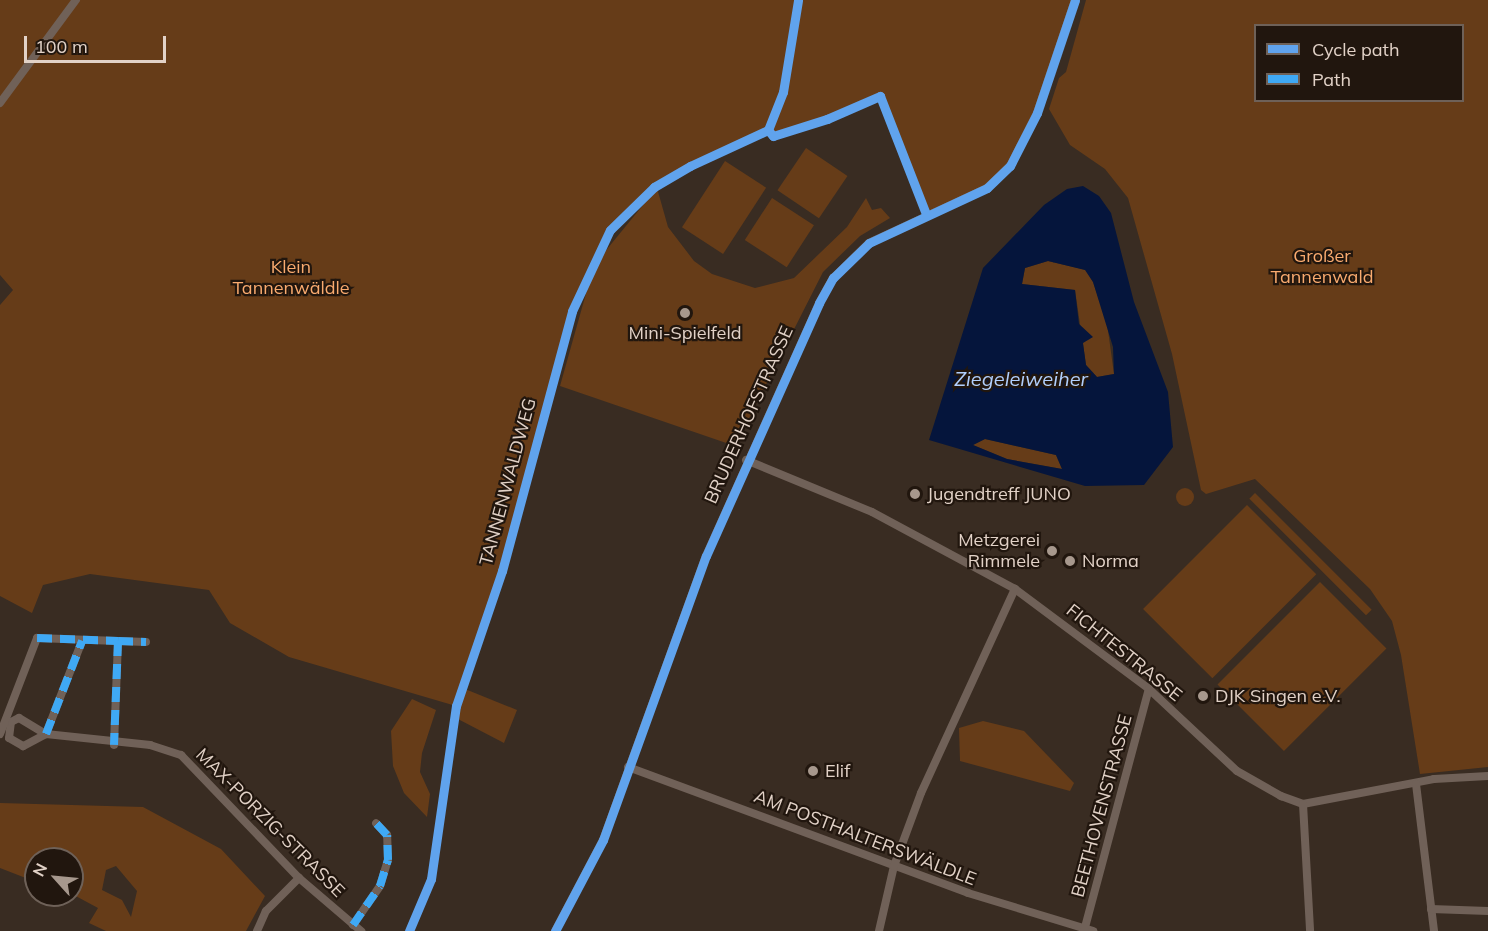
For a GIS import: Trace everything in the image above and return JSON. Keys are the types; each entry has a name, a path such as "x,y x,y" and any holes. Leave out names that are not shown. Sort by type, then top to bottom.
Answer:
{"street":[{"path":"0,103 76,0"},
{"name":"BRUDERHOFSTRASSE","path":"555,931 597,855 628,767 746,460 819,303 851,257 898,225 987,188 1010,166 1037,113 1075,0"},
{"name":"FICHTESTRASSE","path":"746,460 872,512 1015,589 1149,689 1237,771 1303,804"},
{"path":"879,931 894,866 949,725 1015,589"},
{"path":"0,734 9,720 37,638 146,642"},
{"path":"46,734 82,641"},
{"path":"114,745 118,641"},
{"name":"BEETHOVENSTRASSE","path":"1088,930 1149,689"},
{"name":"MAX-PORZIG-STRASSE","path":"46,734 32,744 17,744 7,731 9,720 26,719 46,734 114,745 150,745 181,755 299,878 352,926 362,931"},
{"name":"AM POSTHALTERSWÄLDLE","path":"628,767 894,866 1088,930"},
{"path":"1310,931 1303,804 1416,783 1488,776"},
{"path":"1416,783 1434,931"},
{"path":"352,926 380,886 388,860 387,835 376,823"},
{"path":"257,931 266,910 299,878"},
{"path":"1431,909 1488,911"}],"green space":[{"name":"Klein Tannenwäldle","path":"0,0 1075,0 1024,144 987,188 926,214 880,97 827,119 773,136 768,130 665,179 623,213 572,311 502,571 456,706 289,657 230,623 209,590 90,574 43,585 32,613 0,596 0,305 13,290 0,275"},
{"name":"Großer Tannenwald","path":"1086,0 1488,0 1488,767 1420,774 1401,655 1392,621 1370,589 1255,479 1206,494 1201,490 1172,354 1128,198 1105,169 1070,145 1049,109 1059,78 1066,72"},
{"path":"806,148 847,176 819,218 777,190"},
{"path":"725,161 766,188 723,254 682,227"},
{"path":"657,188 668,227 694,261 712,274 755,288 794,278 847,227 866,198 872,210 881,208 890,218 860,236 823,272 735,446 560,386 594,265"},
{"path":"772,198 814,225 787,267 745,240"},
{"path":"1048,261 1086,270 1093,282 1107,323 1114,374 1097,377 1086,365 1075,290 1022,284 1025,268"},
{"path":"985,439 1056,455 1062,469 1007,459 973,445"},
{"path":"1185,488 1191,491 1194,497 1191,503 1185,506 1179,503 1176,497 1179,491"},
{"path":"1255,493 1372,610 1366,615 1249,499"},
{"path":"1247,505 1316,574 1212,678 1143,609"},
{"path":"1320,582 1386,648 1284,751 1217,685"},
{"path":"465,689 517,710 504,743 456,718"},
{"path":"412,699 436,710 422,753 420,772 430,794 427,817 404,793 393,766 391,731"},
{"path":"983,721 1024,731 1074,783 1070,791 960,761 959,728"},
{"path":"0,803 143,807 221,849 265,896 246,931 106,931 89,923 98,908 84,900 84,847 24,847 24,877 0,868","holes":["116,866 137,891 131,917 122,900 102,890 106,870"]}],"water":[{"name":"Ziegeleiweiher","path":"1083,186 1099,196 1111,213 1134,302 1168,392 1173,447 1144,485 1085,486 929,440 983,268 1044,205 1067,189","holes":["1048,261 1085,270 1093,282 1113,347 1114,374 1097,377 1086,365 1083,343 1093,337 1079,324 1075,290 1022,284 1025,268","985,439 1056,455 1062,469 1007,459 973,445"]}],"marked path":[{"path":"37,638 118,641 114,745"},
{"path":"46,734 82,641"},
{"path":"118,641 146,642"},
{"path":"353,925 380,886 388,860 387,835 376,823"}],"cycle path":[{"path":"768,130 783,92 798,0"},
{"path":"555,931 603,840 706,556 819,303 833,278 869,243 987,188 1010,166 1037,113 1075,0"},
{"name":"TANNENWALDWEG","path":"409,931 431,879 456,706 502,571 572,311 610,230 654,187 690,166 768,130 773,136 827,119 880,96 926,214"}],"place":[{"name":"Mini-Spielfeld","path":"685,313"},
{"name":"Jugendtreff JUNO","path":"915,494"},
{"name":"Metzgerei Rimmele","path":"1052,551"},
{"name":"Norma","path":"1070,561"},
{"name":"DJK Singen e.V.","path":"1203,696"},
{"name":"Elif","path":"813,771"}]}
